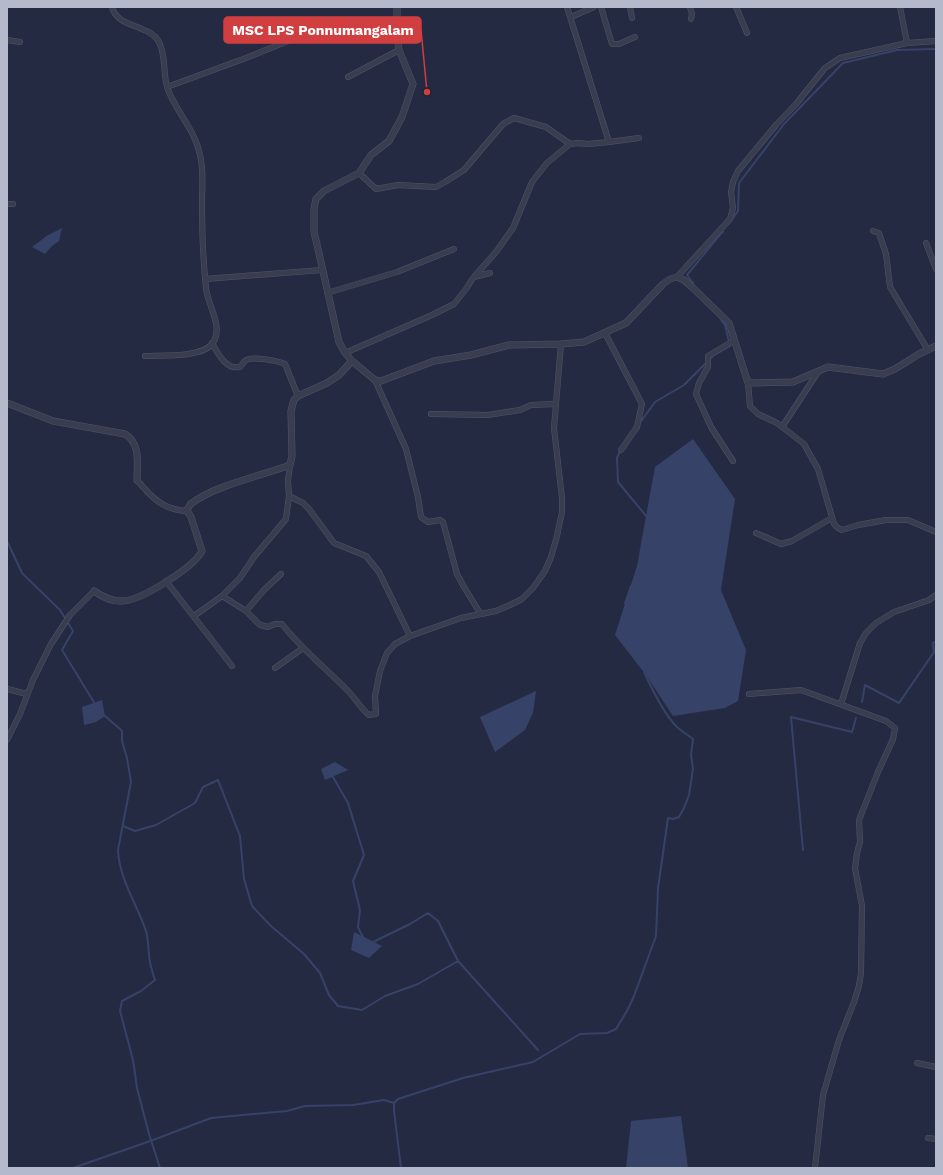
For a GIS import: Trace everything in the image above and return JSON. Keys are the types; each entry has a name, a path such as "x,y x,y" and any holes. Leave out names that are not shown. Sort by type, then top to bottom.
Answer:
{"street":[{"path":"112,7 113,12 120,19 148,32 154,36 158,42 167,87 179,112 193,132 201,156 202,242 206,290 216,324 214,340 212,344 203,351 195,353 145,356"},
{"path":"397,7 397,36 399,50 413,84 402,118 389,141 371,155 358,173 324,191 316,199 314,209 314,232 327,293 340,342 345,353 375,380 406,449 418,496 421,517 428,522 440,520 444,522 457,574 480,613"},
{"path":"567,7 609,142"},
{"path":"571,17 594,7"},
{"path":"601,7 612,44 619,44 634,38"},
{"path":"630,7 632,18"},
{"path":"690,7 692,19"},
{"path":"736,7 747,33"},
{"path":"900,7 907,43"},
{"path":"167,87 325,27 349,24 398,24"},
{"path":"7,40 20,42"},
{"path":"375,380 392,377 434,361 471,355 509,345 584,342 626,323 663,284 670,279 677,277 730,219 733,208 731,192 733,182 738,171 825,68 840,58 907,43 936,41"},
{"path":"348,77 399,50"},
{"path":"358,173 376,190 398,185 436,187 464,170 503,124 514,118 546,127 570,144"},
{"path":"345,353 454,304 473,278 496,252 513,228 532,182 547,163 570,144 588,144 639,138"},
{"path":"873,231 879,234 883,242 890,287 928,350"},
{"path":"926,243 936,269"},
{"path":"327,293 396,272 454,249"},
{"path":"205,279 322,270"},
{"path":"473,278 490,273"},
{"path":"677,277 692,286 729,323 748,383 750,406 758,414 777,423 804,444 818,469 834,524 838,528 842,530 858,525 886,520 908,520 936,532"},
{"path":"604,333 642,404 637,427 621,450"},
{"path":"733,462 711,428 696,394 699,383 708,367 708,356 735,340"},
{"path":"212,344 221,358 227,364 236,368 240,367 246,360 249,359 276,361 285,364 298,396"},
{"path":"222,596 246,611 260,625 268,627 279,623 282,624 303,648 350,693 364,712 369,715 376,714 375,696 379,677 387,653 395,644 410,636 461,618 496,611 510,605 522,599 533,588 545,571 551,557 562,512 562,498 554,428 561,344"},
{"path":"748,383 794,382 828,367 883,374 936,346"},
{"path":"194,616 222,596 240,578 254,557 286,519 289,496 288,481 292,448 291,411 294,400 298,396 327,383 339,375 352,360"},
{"path":"782,427 818,372"},
{"path":"7,403 53,421 125,434 132,438 136,446 137,480 158,502 170,509 187,511"},
{"path":"431,414 488,415 520,410 531,405 555,404"},
{"path":"187,511 190,504 202,496 290,466"},
{"path":"289,496 302,503 309,509 334,544 366,556 379,572 410,636"},
{"path":"7,740 20,714 33,680 51,644 69,617 94,591 112,600 124,601 146,594 176,576 198,558 202,551 191,517 187,511"},
{"path":"756,533 781,544 792,541 832,518"},
{"path":"246,611 264,590 281,574"},
{"path":"166,581 232,666"},
{"path":"841,704 860,643 866,633 876,623 894,612 929,600 936,595"},
{"path":"275,668 303,648"},
{"path":"7,689 27,694"},
{"path":"749,694 801,690 886,721 893,725 895,731 894,739 878,772 859,820 860,842 855,868 862,906 859,986 839,1040 823,1095 815,1168"},
{"path":"917,1063 936,1067"},
{"path":"928,1138 936,1139"}],"water":[{"path":"62,228 59,241 45,254 32,247 48,235"},
{"path":"693,439 735,499 721,590 746,650 738,701 725,708 673,716 646,675 615,635 637,566 655,467"},
{"path":"536,691 533,713 525,730 495,752 480,717"},
{"path":"102,700 105,716 96,722 84,725 82,707"},
{"path":"335,762 348,770 325,780 321,769"},
{"path":"354,932 382,946 369,958 351,950"},
{"path":"681,1116 688,1168 626,1168 631,1121"}],"waterway":[{"path":"733,218 738,211 739,183 784,124 843,63 897,50 936,49"},
{"path":"693,283 687,275 723,231"},
{"path":"639,424 655,402 684,385 713,356 730,346 725,325 720,318"},
{"path":"620,451 617,458 618,482 647,517"},
{"path":"7,541 22,573 60,610 73,631 62,650 95,704"},
{"path":"625,603 631,586"},
{"path":"862,702 865,685 899,703 934,652 933,643 936,642"},
{"path":"401,1168 394,1111 394,1103 398,1099 463,1078 533,1062 580,1034 607,1033 616,1029 627,1011 656,936 658,888 668,818 673,819 679,817 684,808 689,795 693,769 691,755 693,739 678,728 667,715 644,672"},
{"path":"104,715 122,731 122,741 127,758 131,782 118,850 119,861 125,881 146,931 151,969 155,980 141,991 122,1001 120,1011 133,1060 137,1088 160,1168"},
{"path":"803,850 791,717 852,732 856,718"},
{"path":"333,777 348,803 364,855 353,881 360,910 358,927 363,937"},
{"path":"123,826 135,831 156,825 195,803 203,787 218,780 240,836 244,879 252,906 271,926 304,954 320,973 329,995 338,1006 362,1010 385,996 418,984 458,961 538,1050"},
{"path":"371,943 410,924 428,913 438,921 458,961"},
{"path":"73,1168 211,1118 287,1111 305,1106 353,1105 384,1100 394,1103"}],"place":[{"name":"MSC LPS Ponnumangalam","path":"427,92"}]}
